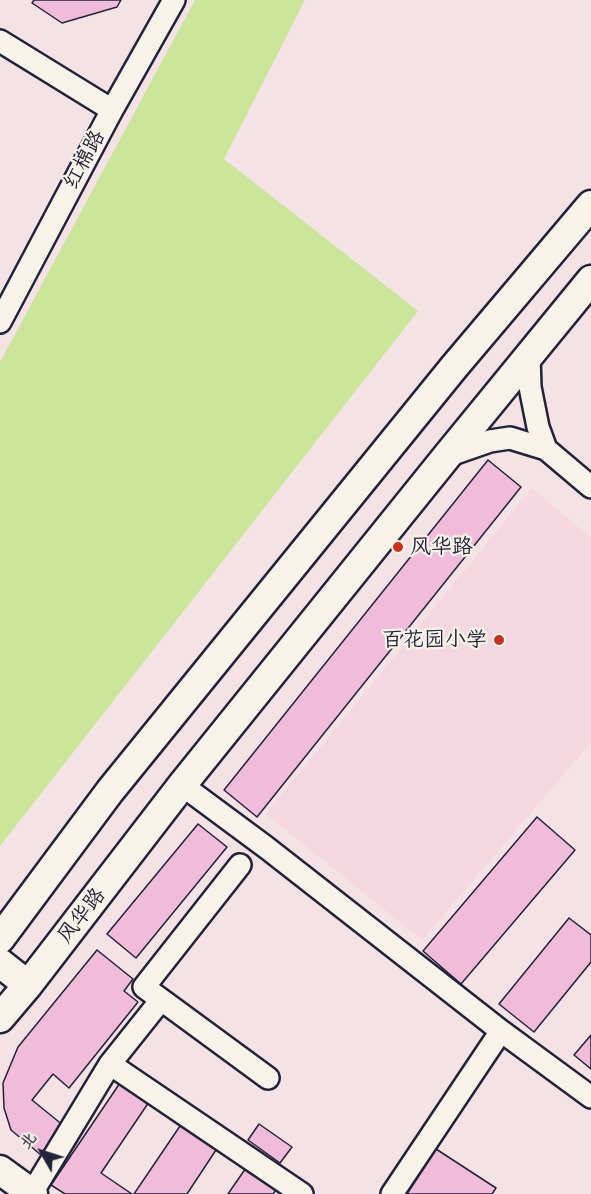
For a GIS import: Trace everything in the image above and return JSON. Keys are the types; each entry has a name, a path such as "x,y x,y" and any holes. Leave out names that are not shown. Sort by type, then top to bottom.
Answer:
{"main road":[{"path":"0,939 110,791 454,367 591,205"},
{"name":"风华路","path":"0,1018 182,785 591,280"},
{"path":"0,963 28,985 0,1033"},
{"path":"0,1170 31,1194"}],"street":[{"name":"红棉路","path":"0,322 112,110 174,0"},
{"path":"0,41 112,110"},
{"path":"529,357 530,387 538,427 546,449"},
{"path":"447,456 490,441 510,438 546,449 591,487"},
{"path":"182,785 591,1097"},
{"path":"240,865 144,987 268,1078"},
{"path":"31,1194 110,1064 161,1000"},
{"path":"392,1194 501,1030"},
{"path":"110,1064 302,1194"}],"shaded area":[{"name":"百花园小学","path":"532,488 591,538 591,742 422,940 266,814"}],"green space":[{"path":"195,0 305,0 224,159 418,311 0,846 0,362"}],"building":[{"path":"34,0 121,0 117,7 62,23 32,3"},
{"path":"488,460 521,487 257,817 224,790"},
{"path":"537,817 575,850 461,984 423,951"},
{"path":"198,824 227,847 136,958 107,934"},
{"path":"569,918 591,935 591,962 534,1032 499,1004"},
{"path":"97,950 133,979 124,991 138,1002 69,1088 53,1074 32,1100 64,1126 41,1155 11,1130 4,1108 3,1083 18,1047"},
{"path":"591,1035 591,1069 574,1055"},
{"path":"122,1080 151,1099 101,1173 132,1194 65,1194 51,1185"},
{"path":"259,1124 292,1147 280,1163 248,1140"},
{"path":"180,1126 216,1150 187,1194 134,1194"},
{"path":"436,1149 496,1188 492,1194 407,1194"},
{"path":"248,1165 279,1186 273,1194 228,1194"}],"place":[{"name":"风华路","path":"398,547"},
{"name":"百花园小学","path":"499,640"}]}
